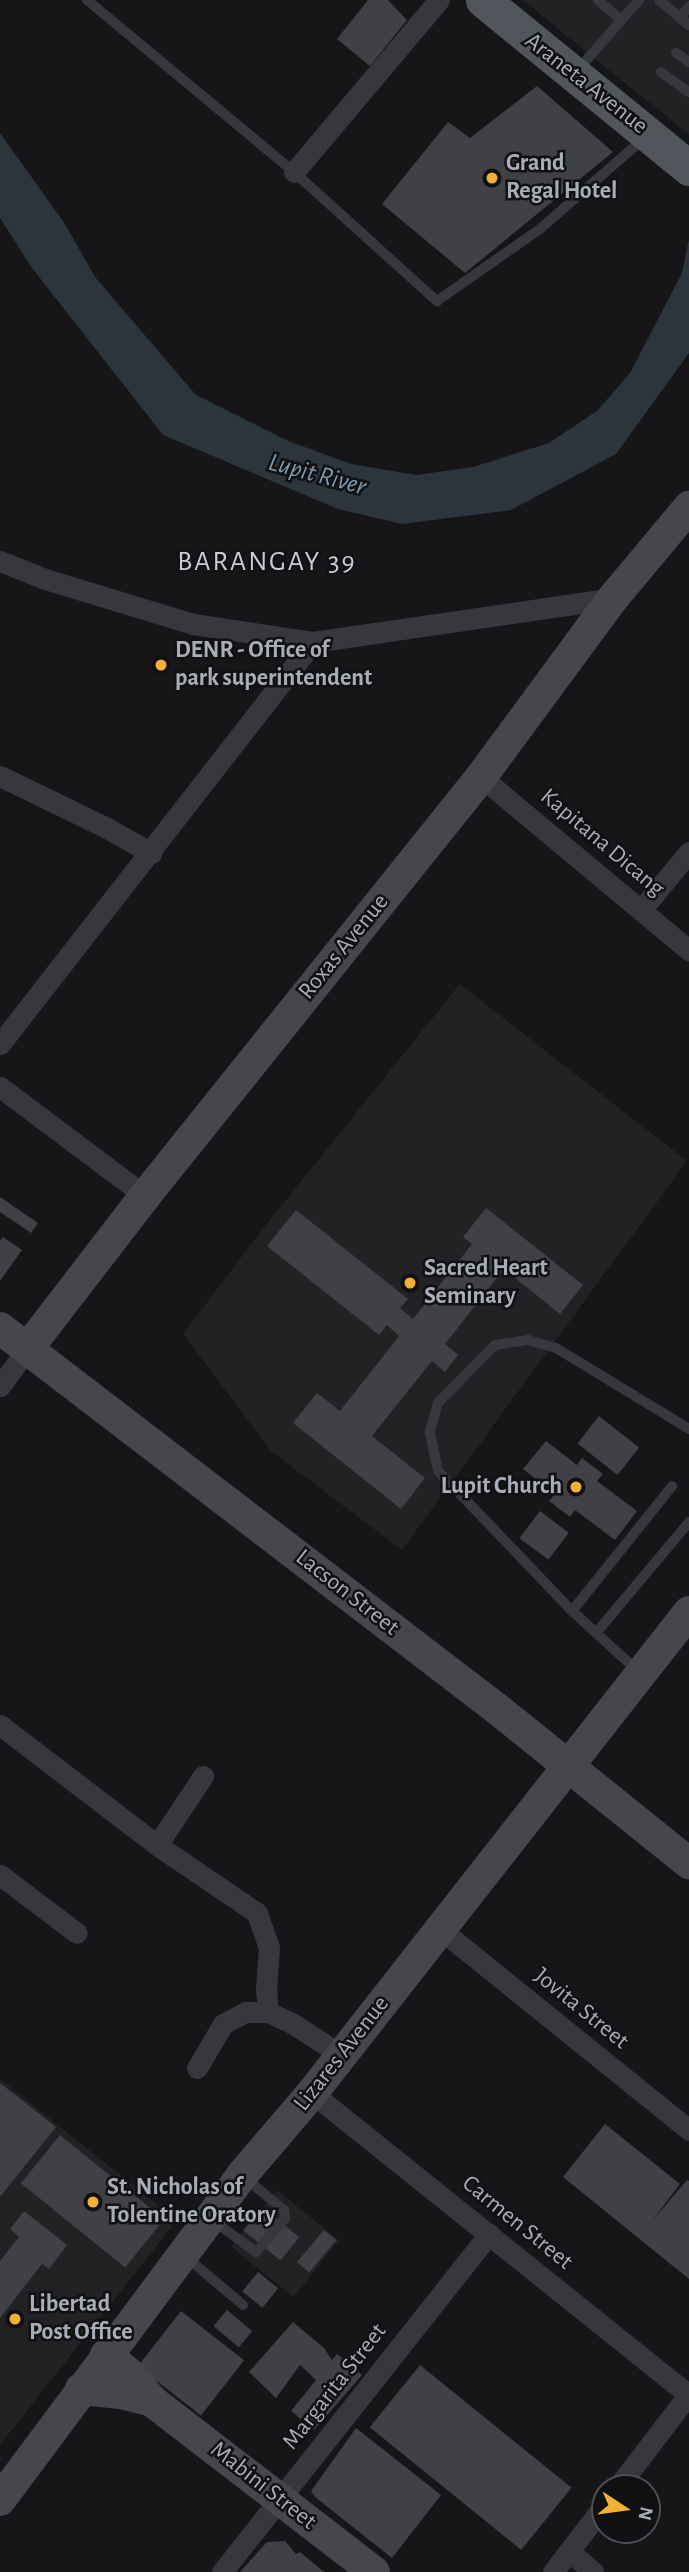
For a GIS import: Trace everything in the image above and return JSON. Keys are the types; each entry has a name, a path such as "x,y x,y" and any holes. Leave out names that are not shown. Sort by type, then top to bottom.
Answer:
{"main road":[{"name":"Araneta Avenue","path":"483,0 572,76 671,152"}],"street":[{"path":"294,172 439,0"},
{"name":"Roxas Avenue","path":"0,1386 145,1196 481,777 613,598 689,507"},
{"path":"0,561 45,579 193,624 313,642 613,598"},
{"path":"0,1044 313,642"},
{"path":"0,776 107,828 150,853"},
{"name":"Kapitana Dicang","path":"481,777 689,950"},
{"path":"641,910 689,852"},
{"path":"0,1087 145,1196"},
{"name":"Lacson Street","path":"0,1328 496,1708 689,1863"},
{"name":"Lizares Avenue","path":"0,2500 242,2175 312,2093 689,1612"},
{"path":"0,1725 157,1845 257,1913 269,1947 266,1989 268,2012"},
{"path":"157,1845 203,1776"},
{"path":"0,1875 78,1933"},
{"name":"Jovita Street","path":"440,1929 689,2130"},
{"path":"197,2068 223,2024 246,2012 268,2012 292,2023 341,2055"},
{"name":"Carmen Street","path":"312,2093 689,2395"},
{"name":"Margarita Street","path":"222,2572 489,2234"},
{"name":"Mabini Street","path":"106,2355 133,2377 152,2401 374,2572"},
{"name":"Mabini Street","path":"81,2389 121,2393 152,2401"},
{"path":"628,2474 689,2395"},
{"path":"552,2572 591,2522"},
{"path":"569,2551 593,2572"}],"lane":[{"path":"87,0 294,172 437,301 540,229 671,152"},
{"path":"598,0 621,20"},
{"path":"572,76 639,0"},
{"path":"659,0 685,21 689,6"},
{"path":"676,53 689,62"},
{"path":"661,72 689,92"},
{"path":"642,1675 572,1611 438,1471 430,1432 438,1402 495,1345 527,1340 556,1348 689,1429"},
{"path":"572,1611 672,1486"},
{"path":"596,1633 689,1522"},
{"path":"210,2218 256,2252 285,2218 284,2210 242,2175"},
{"path":"183,2254 243,2305"}],"shaded area":[{"path":"523,0 689,0 689,134 581,48"},
{"name":"Sacred Heart Seminary","path":"460,984 687,1161 402,1550 272,1452 183,1334 261,1231"},
{"path":"0,2079 177,2220 0,2445"},
{"path":"277,2190 339,2240 293,2297 231,2247"}],"water":[{"name":"Lupit River","path":"0,133 65,224 95,277 196,395 288,441 351,464 416,475 473,467 549,443 597,411 630,373 682,273 689,239 689,353 616,454 511,510 402,524 338,509 163,435 32,268 0,218"}],"building":[{"path":"368,0 388,0 407,20 370,66 337,39"},
{"name":"Grand Regal Hotel","path":"537,86 613,152 465,273 382,204 448,122 470,138"},
{"path":"0,1197 38,1223 31,1233 0,1212"},
{"path":"486,1208 583,1285 560,1314 504,1269 445,1344 458,1355 445,1372 432,1361 372,1436 425,1478 401,1509 293,1423 317,1393 340,1411 399,1336 387,1325 379,1335 267,1246 296,1210 408,1299 400,1308 413,1319 472,1244 463,1237"},
{"path":"3,1237 22,1250 0,1281 0,1241"},
{"path":"599,1416 639,1447 618,1475 577,1444"},
{"name":"Lupit Church","path":"546,1441 577,1465 582,1458 603,1474 597,1481 637,1511 615,1540 575,1510 570,1517 549,1501 555,1494 523,1469"},
{"path":"540,1511 569,1533 548,1560 520,1538"},
{"path":"0,2083 56,2127 0,2197"},
{"path":"605,2124 680,2184 652,2221 687,2180 689,2181 689,2279 563,2177"},
{"name":"St. Nicholas of Tolentine Oratory","path":"60,2135 164,2219 125,2268 21,2183"},
{"path":"262,2207 299,2237 280,2261 243,2230"},
{"path":"24,2211 67,2245 49,2269 42,2264 0,2318 0,2261 19,2237 10,2229"},
{"path":"324,2230 336,2240 309,2272 297,2262"},
{"path":"258,2272 278,2288 262,2308 242,2291"},
{"path":"227,2310 252,2331 239,2347 214,2326"},
{"path":"181,2311 244,2360 201,2415 138,2366"},
{"path":"293,2322 324,2348 332,2360 337,2354 362,2375 314,2430 291,2411 316,2380 300,2365 276,2398 249,2372"},
{"path":"420,2365 572,2488 521,2550 370,2427"},
{"path":"356,2428 441,2495 392,2558 311,2491"},
{"path":"285,2541 296,2554 300,2552 324,2572 240,2572 267,2542"}],"place":[{"name":"Grand Regal Hotel","path":"492,178"},
{"name":"DENR - Office of park superintendent","path":"161,665"},
{"name":"Sacred Heart Seminary","path":"410,1283"},
{"name":"Lupit Church","path":"576,1487"},
{"name":"St. Nicholas of Tolentine Oratory","path":"93,2202"},
{"name":"Libertad Post Office","path":"15,2319"}],"district":[{"name":"BARANGAY 39","path":"267,562"}]}
